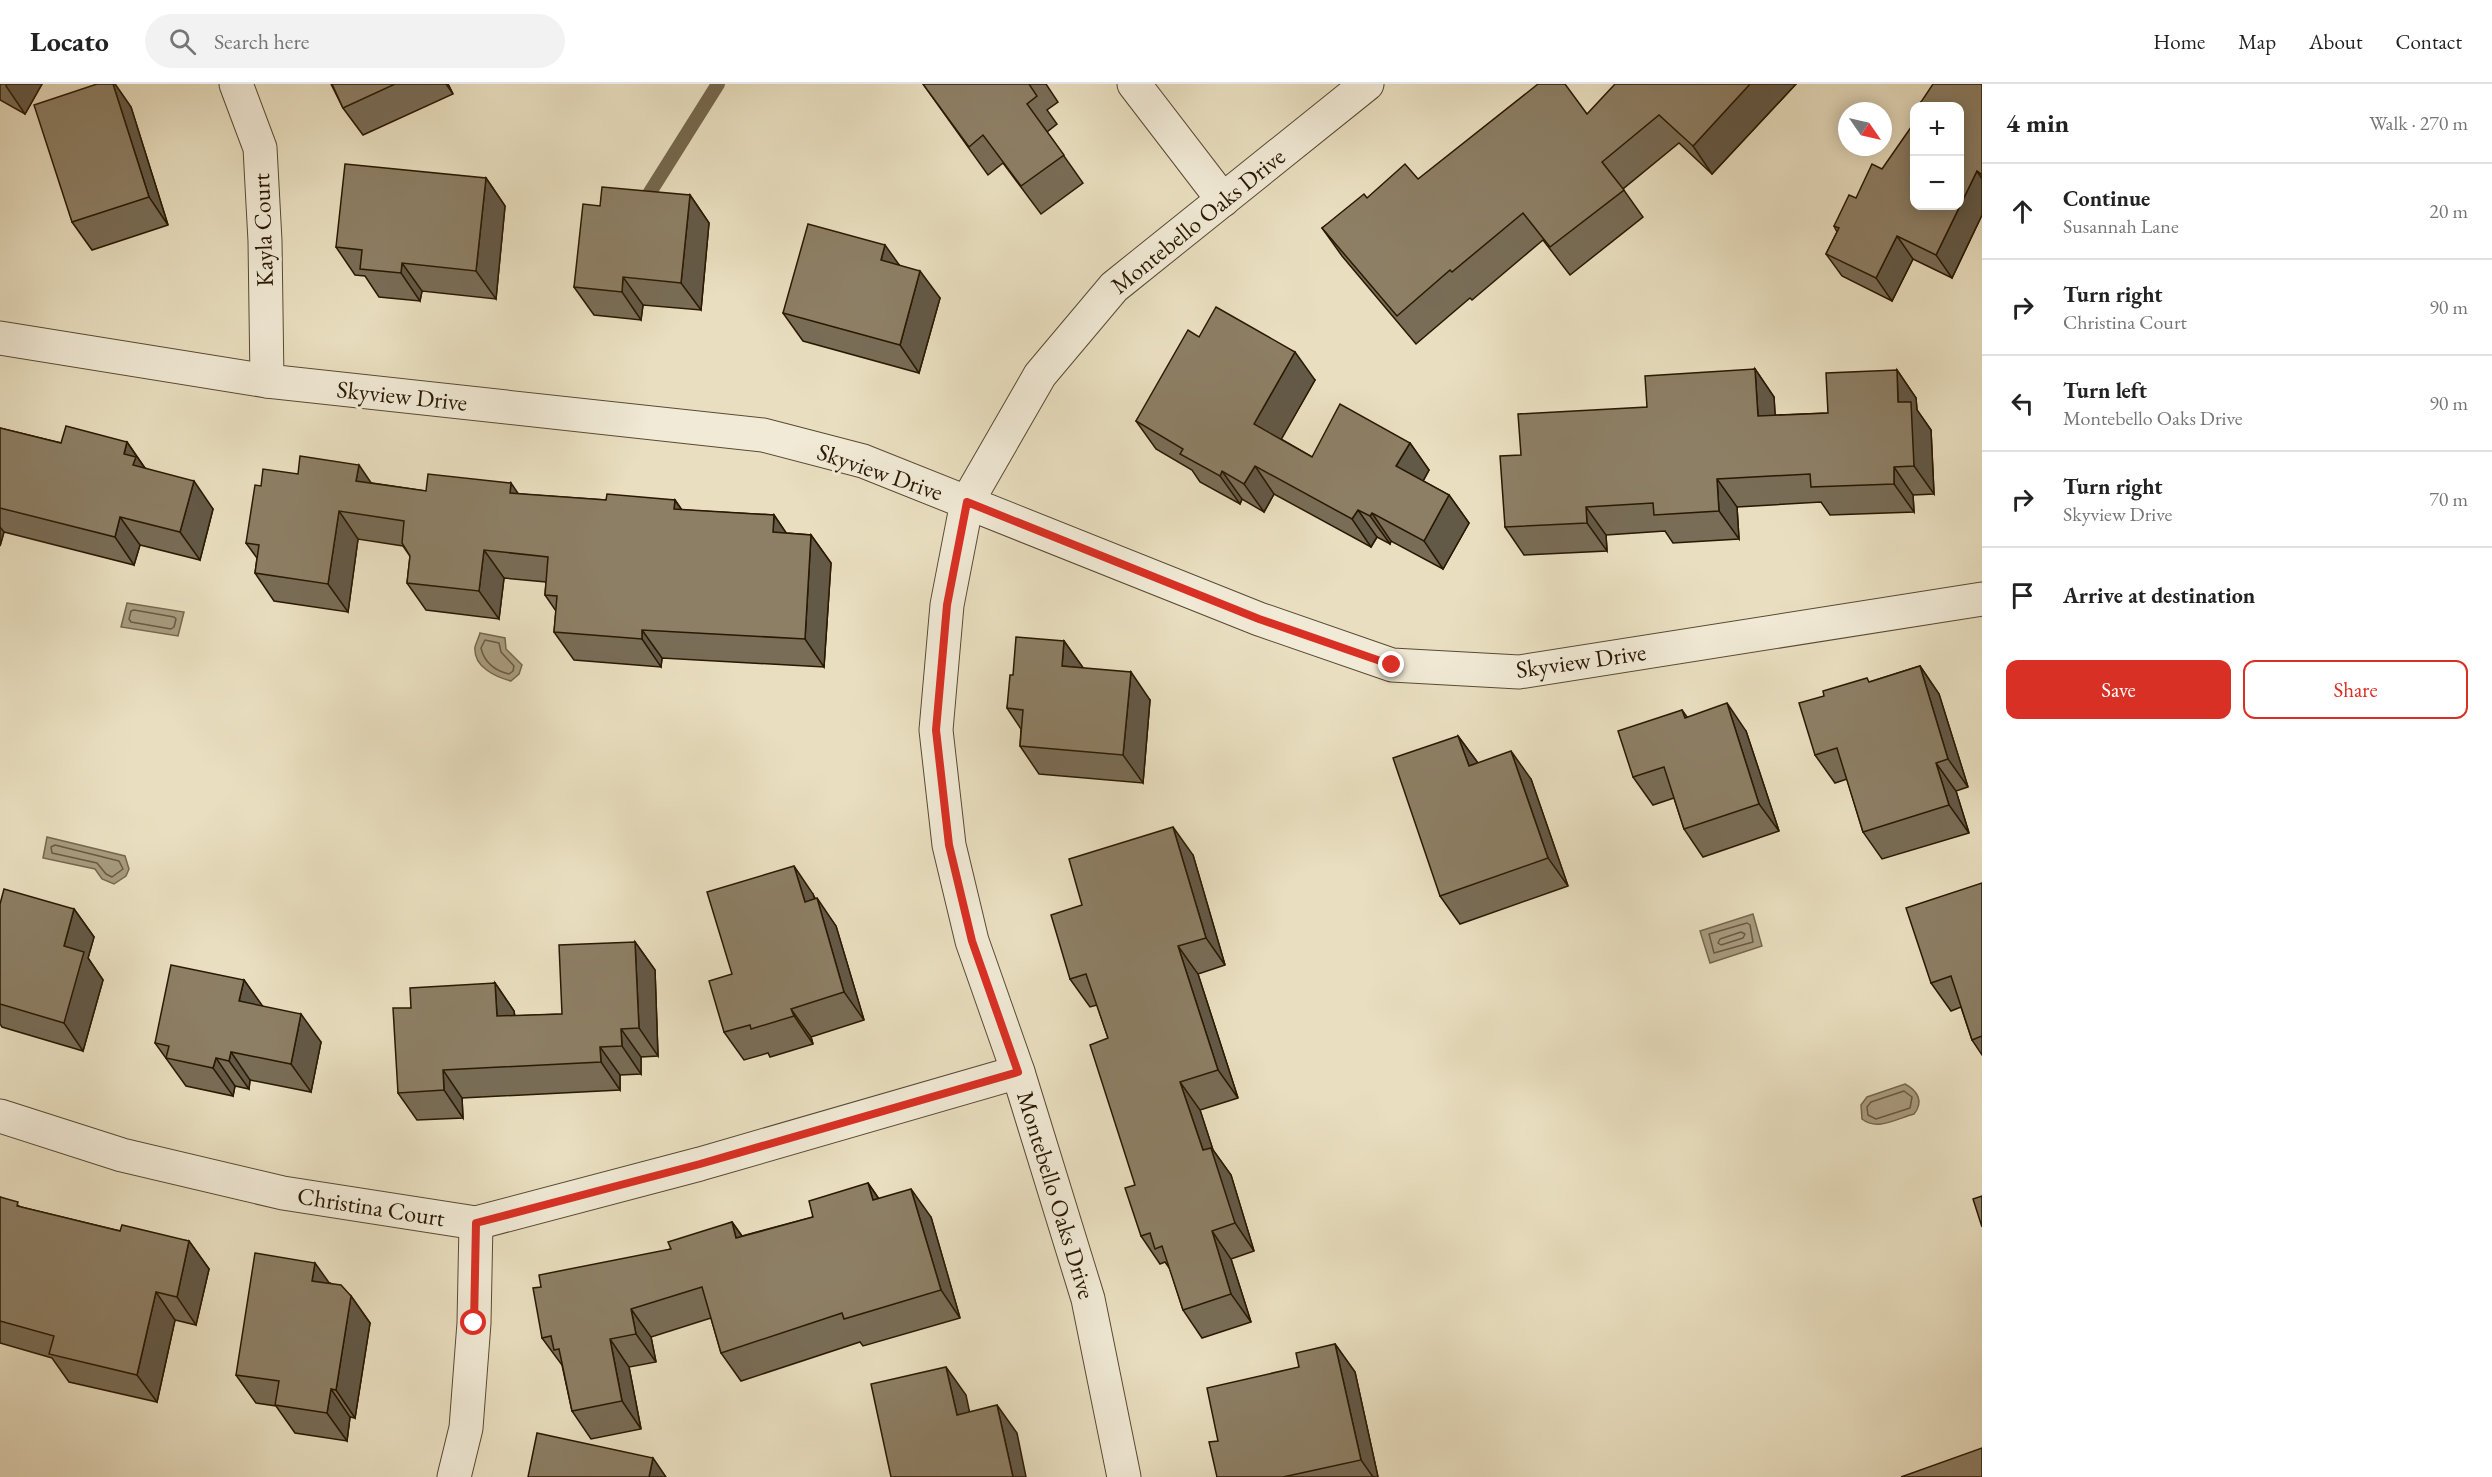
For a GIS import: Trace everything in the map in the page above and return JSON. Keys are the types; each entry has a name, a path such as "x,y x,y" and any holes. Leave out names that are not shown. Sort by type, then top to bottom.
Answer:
{"street":[{"name":"Kayla Court","path":"236,84 260,148 265,241 267,381"},
{"path":"1134,84 1223,200"},
{"name":"Montebello Oaks Drive","path":"1124,1477 1088,1299 1018,1072 972,941 951,856 936,730 947,605 967,502 1040,375 1114,287 1367,84"},
{"name":"Skyview Drive","path":"0,338 267,381 763,435 863,461 1259,619 1392,665 1519,672 1982,598"},
{"name":"Christina Court","path":"0,1116 122,1155 283,1193 476,1223 700,1164 1018,1072"},
{"path":"454,1477 466,1428 474,1323 476,1223"}],"water":[{"path":"127,603 184,612 178,636 121,627"},
{"path":"480,633 505,638 506,649 522,665 519,674 511,681 492,674 478,660 475,647"},
{"path":"47,837 125,856 129,869 126,876 114,884 102,879 95,869 43,858"},
{"path":"1753,914 1762,946 1710,963 1700,931"},
{"path":"1905,1084 1918,1097 1919,1105 1914,1114 1880,1124 1862,1119 1861,1105 1867,1097"}],"building":[{"path":"97,84 113,84 149,197 72,222 34,105"},
{"path":"332,84 395,84 343,108"},
{"path":"923,84 1029,84 1037,96 1027,104 1064,155 1021,186 983,135 969,147"},
{"path":"1538,84 1565,84 1587,114 1615,84 1750,84 1693,146 1659,115 1602,162 1624,190 1550,247 1523,213 1452,272 1450,270 1397,316 1322,228 1364,194 1367,198 1405,164 1418,179"},
{"path":"1933,84 1982,84 1982,175 1977,171 1964,198 1964,102 1921,102"},
{"path":"1910,129 1910,210 1958,210 1936,255 1897,236 1876,278 1826,254 1839,228 1834,226 1849,195 1856,198 1872,164 1882,169"},
{"path":"345,164 486,178 476,271 402,263 401,273 360,269 362,250 336,247"},
{"path":"602,187 690,195 681,283 623,277 622,292 574,287 583,204 600,206"},
{"path":"808,224 885,245 881,260 920,271 900,345 783,313"},
{"path":"1216,307 1295,352 1254,424 1312,457 1340,404 1410,443 1396,466 1449,495 1424,541 1372,513 1370,516 1358,510 1352,519 1255,466 1244,484 1222,471 1220,476 1180,454 1183,449 1136,421 1188,330 1199,337"},
{"path":"1755,369 1758,416 1828,413 1826,373 1897,370 1898,402 1911,402 1914,466 1894,467 1894,484 1811,487 1810,474 1717,479 1719,511 1654,515 1653,503 1586,507 1587,523 1505,527 1500,456 1521,455 1518,414 1647,407 1645,376"},
{"path":"66,426 127,442 124,454 136,457 133,465 194,481 180,532 120,517 115,537 0,508 0,428 61,443"},
{"path":"300,456 359,465 356,481 426,491 428,474 511,483 510,493 606,500 607,494 675,500 674,509 774,515 773,532 811,535 805,639 642,630 642,639 554,632 557,596 545,595 548,557 484,550 479,591 407,583 410,556 402,543 404,521 339,511 328,584 255,573 259,545 246,543 255,485 261,486 263,469 298,474"},
{"path":"1016,637 1064,641 1062,666 1131,672 1123,755 1020,746 1023,710 1007,708 1010,675 1013,675"},
{"path":"1920,666 1948,759 1936,763 1949,805 1863,832 1837,748 1815,755 1799,703 1824,696 1823,691 1867,678 1869,682"},
{"path":"1727,703 1759,804 1684,829 1664,767 1633,777 1618,731 1682,710 1685,718"},
{"path":"1458,736 1469,766 1511,751 1548,858 1440,896 1393,758"},
{"path":"1173,827 1206,938 1178,946 1218,1070 1180,1082 1203,1150 1211,1148 1235,1223 1212,1231 1231,1294 1183,1310 1162,1246 1155,1249 1150,1233 1141,1236 1125,1188 1135,1185 1090,1045 1108,1038 1086,974 1070,979 1051,915 1082,905 1069,859"},
{"path":"794,866 805,902 817,898 844,992 791,1009 794,1016 751,1029 750,1025 724,1032 709,981 732,974 707,892"},
{"path":"1982,883 1982,1036 1972,1040 1951,976 1931,983 1906,908"},
{"path":"4,889 74,909 64,946 84,952 64,1023 0,1004 0,904"},
{"path":"635,942 639,1028 621,1029 622,1046 600,1047 601,1062 443,1070 444,1090 398,1093 393,1008 411,1008 410,988 495,983 497,1016 562,1014 559,945"},
{"path":"171,965 244,980 239,1001 301,1014 291,1064 231,1052 229,1061 216,1058 213,1068 166,1058 169,1046 155,1043"},
{"path":"868,1183 873,1200 911,1189 941,1290 844,1319 842,1313 721,1353 702,1287 631,1309 636,1334 610,1339 622,1401 572,1411 559,1349 554,1350 551,1336 542,1338 533,1288 541,1287 539,1275 671,1249 668,1242 732,1222 736,1238 813,1217 809,1201"},
{"path":"1982,1196 1982,1227 1973,1199"},
{"path":"0,1197 18,1202 17,1206 120,1231 122,1225 189,1241 177,1297 156,1292 137,1375 49,1354 54,1336 0,1321"},
{"path":"255,1253 315,1263 312,1281 341,1285 351,1296 336,1390 331,1389 327,1413 275,1405 279,1381 236,1375"},
{"path":"1335,1344 1361,1460 1283,1477 1217,1477 1209,1442 1218,1441 1207,1388 1299,1367 1296,1353"},
{"path":"946,1367 957,1415 997,1405 1013,1477 891,1477 871,1384"},
{"path":"537,1433 653,1458 649,1477 528,1477"},
{"path":"1982,1448 1982,1477 1901,1477"}],"waterway":[{"path":"642,205 718,84"}],"route":[{"path":"474,1323 476,1223 700,1164 1018,1072 972,941 949,845 936,730 947,605 967,502 1259,619 1392,665"}]}
